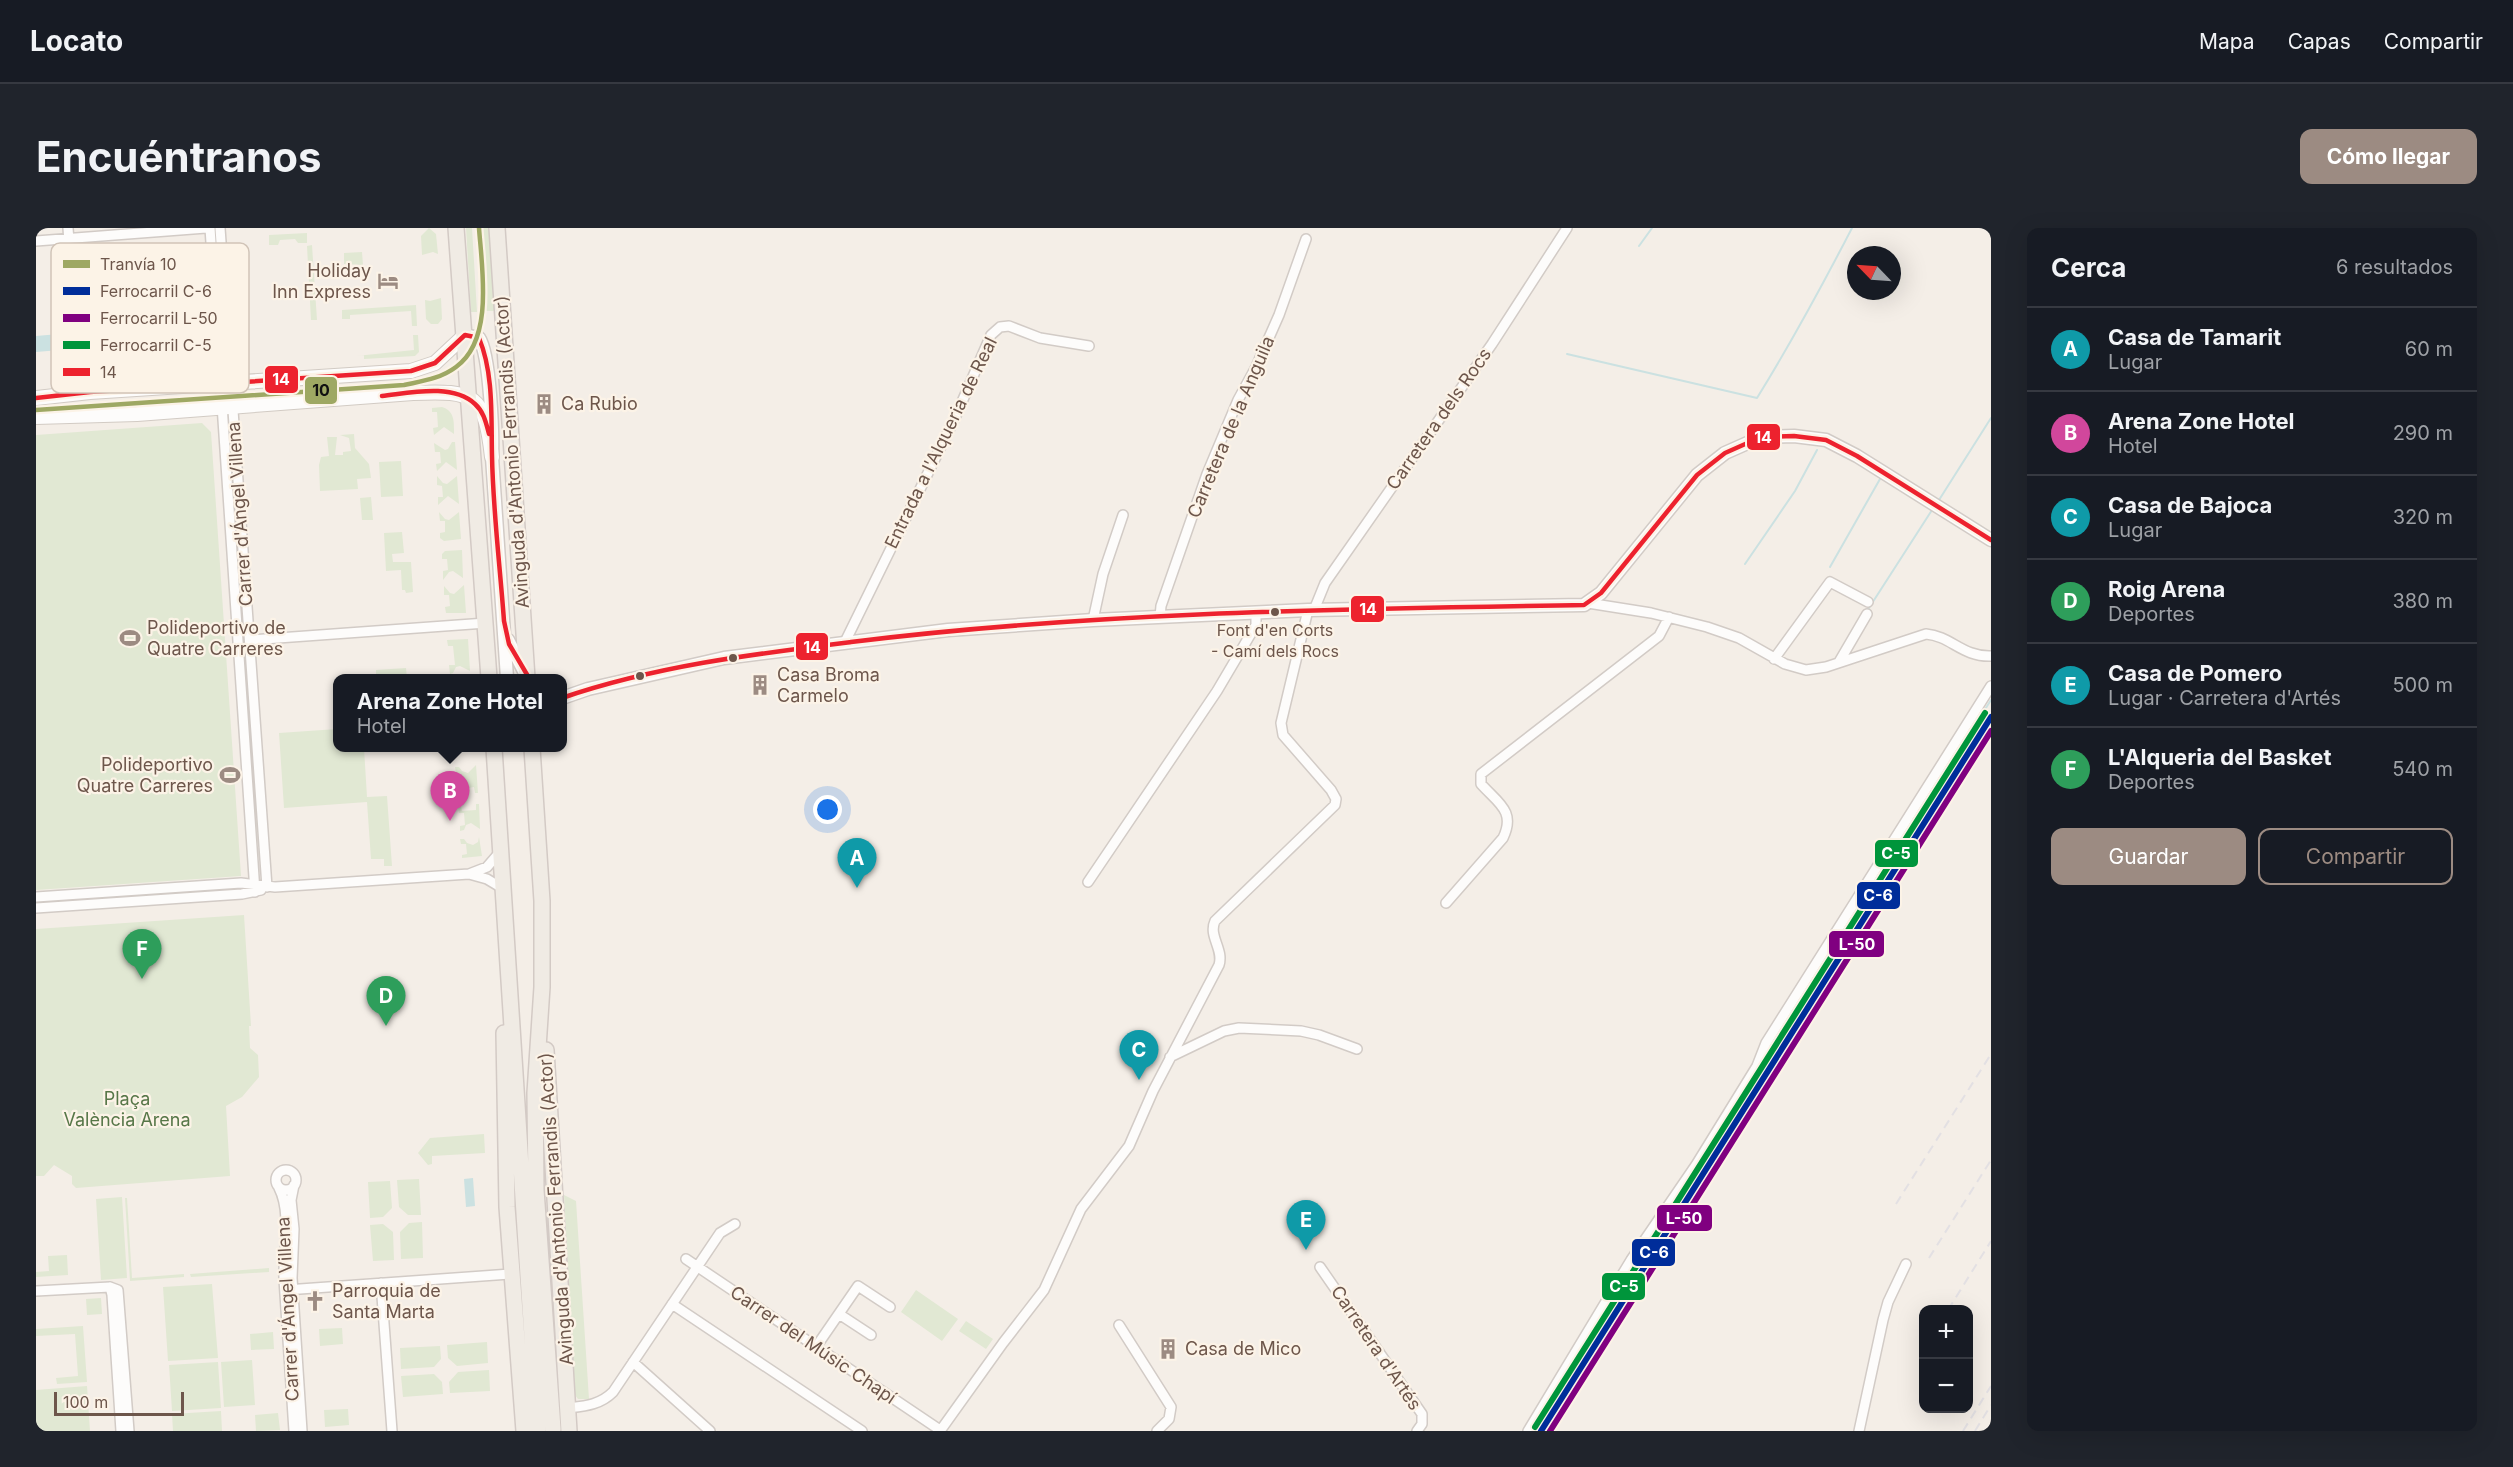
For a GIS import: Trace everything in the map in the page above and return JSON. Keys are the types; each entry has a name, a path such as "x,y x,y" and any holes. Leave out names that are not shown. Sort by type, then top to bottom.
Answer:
{"main road":[{"path":"456,228 489,674"},
{"name":"Avinguda d'Antonio Ferrandis (Actor)","path":"497,228 528,674"},
{"path":"249,391 415,370 435,363 465,335"},
{"path":"36,398 80,393 444,393 469,398"},
{"path":"36,417 137,414 234,393"},
{"name":"Avinguda d'Antonio Ferrandis (Actor)","path":"469,398 477,403 486,416 492,456"},
{"name":"Avinguda d'Antonio Ferrandis (Actor)","path":"494,752 502,888 546,1430"},
{"name":"Avinguda d'Antonio Ferrandis (Actor)","path":"532,752 542,902 542,987 569,1431"},
{"name":"Avinguda d'Antonio Ferrandis (Actor)","path":"542,987 535,1093 536,1190 546,1430"},
{"name":"Avinguda d'Antonio Ferrandis (Actor)","path":"510,991 504,1024 503,1078 511,1274 524,1431"}],"street":[{"path":"36,241 69,233 208,228 210,243"},
{"path":"220,228 221,243"},
{"name":"Carretera dels Rocs","path":"1170,1057 1219,965 1221,954 1212,928 1215,921 1335,805 1336,799 1331,790 1283,735 1281,723 1311,610 1325,582 1492,344 1567,228"},
{"name":"Carretera de la Anguila","path":"1160,617 1161,606 1207,474 1279,315 1306,239"},
{"name":"Entrada a l'Alqueria de Real","path":"844,644 955,418 991,335 1000,327 1009,326 1040,338 1089,346"},
{"name":"Avinguda d'Antonio Ferrandis (Actor)","path":"465,335 478,338 485,353 493,430 492,456 507,674"},
{"name":"Carrer d'Ángel Villena","path":"226,394 250,640 267,887"},
{"name":"Carrer d'Ángel Villena","path":"226,394 255,888"},
{"path":"1588,603 1606,587 1697,475 1725,453 1761,437 1794,436 1826,440 1857,456 1991,540"},
{"path":"1093,620 1103,574 1123,515"},
{"path":"1774,659 1830,582 1868,602"},
{"path":"567,696 588,689 724,658 948,630 1093,620 1311,610 1545,606 1588,603 1669,617 1739,638 1774,659 1806,670 1826,667 1926,633 1940,637 1977,657 1991,656"},
{"path":"1088,882 1217,691 1256,625 1256,613"},
{"path":"1839,662 1867,614"},
{"path":"1446,903 1503,838 1508,827 1508,814 1481,784 1481,774 1659,636 1669,617"},
{"name":"Avinguda d'Antonio Ferrandis (Actor)","path":"504,621 509,644 526,674"},
{"path":"250,640 486,623"},
{"path":"1528,1431 1631,1260 1696,1165 1757,1066 1766,1043 1991,686"},
{"path":"567,691 588,689"},
{"path":"36,908 267,887 469,874 487,867 500,852"},
{"path":"469,874 488,879 502,888"},
{"path":"36,897 255,888"},
{"path":"940,1431 1003,1342 1044,1290 1081,1209 1130,1146 1170,1057 1224,1031 1239,1028 1301,1031 1357,1049"},
{"path":"284,1170 294,1174 294,1185 287,1190 279,1188 276,1178 284,1170"},
{"name":"Carrer d'Ángel Villena","path":"294,1185 291,1200 294,1229 289,1289 302,1431"},
{"name":"Carrer d'Ángel Villena","path":"279,1188 282,1194 286,1228 294,1431"},
{"path":"568,1408 593,1405 607,1398 720,1233 735,1224"},
{"name":"Carrer del Músic Chapí","path":"686,1259 940,1431"},
{"path":"1859,1431 1882,1320 1906,1264"},
{"name":"Carretera d'Artés","path":"1320,1267 1422,1414 1422,1424 1418,1431"},
{"path":"289,1289 511,1274"},
{"path":"381,1283 392,1431"},
{"path":"816,1347 858,1286 890,1307"},
{"path":"106,1287 112,1295 121,1431"},
{"path":"36,1291 116,1288 119,1295 129,1431"},
{"path":"672,1304 862,1431"},
{"path":"839,1314 871,1335"},
{"path":"1119,1325 1171,1407 1169,1419 1157,1431"},
{"path":"633,1362 710,1431"}],"green space":[{"path":"429,228 436,234 438,254 433,252 422,255 421,236"},
{"path":"466,228 472,228 477,312 471,312"},
{"path":"482,228 489,228 495,311 486,311"},
{"path":"307,233 307,243 298,243 295,239 280,240 278,245 269,245 269,235"},
{"path":"312,245 317,320 311,320 307,246"},
{"path":"362,252 363,265 344,264 344,253"},
{"path":"441,298 442,319 438,324 431,324 426,319 425,300"},
{"path":"416,305 417,326 412,326 411,311 350,315 350,319 342,319 342,310"},
{"path":"413,335 418,335 419,352 415,356 364,359 364,355 414,350"},
{"path":"442,407 452,414 454,434 444,427 434,435 433,428 438,427 437,412 432,412 432,408"},
{"name":"Polideportivo de Quatre Carreres","path":"202,423 211,432 241,876 36,890 36,435"},
{"path":"354,434 355,448 369,464 371,478 357,479 358,489 320,491 321,457 329,456 327,437 337,437 335,455 343,455 343,452 351,451 349,438 340,435"},
{"path":"452,442 455,442 457,470 446,462 437,471 436,464 441,463 440,452 435,452 434,443 445,450"},
{"path":"401,461 403,496 381,497 379,462"},
{"path":"437,476 447,484 457,476 459,504 448,496 438,505 438,497 443,497 442,486 437,485"},
{"path":"371,497 373,520 362,520 360,498"},
{"path":"439,512 449,520 459,512 461,539 444,541 440,538 440,533 445,532 445,521 440,521"},
{"path":"402,532 404,553 392,554 393,562 411,562 413,592 406,593 402,590 401,570 386,571 384,533"},
{"path":"462,550 463,578 453,571 449,572 443,580 443,571 448,570 447,559 442,559 442,554 445,551"},
{"path":"464,585 466,613 446,613 445,607 450,606 449,595 444,595 444,586 454,594"},
{"path":"468,639 470,671 460,666 450,674 449,665 455,665 453,646 448,646 447,640"},
{"path":"406,668 407,674 376,674 376,670"},
{"path":"333,729 333,752 364,752 367,797 387,796 392,866 384,866 384,859 371,859 367,802 284,808 279,733"},
{"path":"476,765 478,793 475,793 474,787 463,789 461,774 456,774 455,767 468,773"},
{"path":"476,804 479,804 480,829 471,823 460,831 460,826 465,825 464,813 459,813 458,806 461,806 462,811 476,810"},
{"path":"479,837 482,856 462,858 462,855 467,854 466,844 461,844 460,839 473,845 478,842"},
{"name":"Plaça València Arena","path":"244,915 251,1026 249,1026 250,1048 258,1055 259,1077 242,1097 226,1106 230,1176 76,1188 72,1184 72,1176 54,1165 44,1176 36,1176 36,929"},
{"path":"484,1134 485,1153 432,1156 432,1164 428,1165 418,1153 430,1138"},
{"path":"419,1179 421,1215 408,1215 399,1207 397,1180"},
{"path":"390,1181 392,1208 383,1217 370,1218 368,1182"},
{"path":"564,1195 576,1201 589,1399 578,1399 575,1395"},
{"path":"122,1197 127,1278 101,1280 96,1199"},
{"path":"125,1198 127,1198 132,1278 184,1274 184,1277 130,1281"},
{"path":"422,1222 423,1258 401,1259 400,1232 409,1223"},
{"path":"383,1224 393,1232 394,1260 373,1261 370,1225"},
{"path":"67,1255 68,1275 36,1277 36,1272 49,1271 48,1256"},
{"path":"269,1268 269,1272 191,1277 190,1274"},
{"path":"212,1284 218,1358 168,1361 163,1287"},
{"path":"916,1290 958,1319 942,1341 901,1312"},
{"path":"101,1298 102,1314 87,1315 86,1299"},
{"path":"966,1321 993,1339 986,1349 959,1331"},
{"path":"83,1326 87,1382 57,1384 56,1378 78,1376 75,1334 36,1336 36,1329"},
{"path":"342,1328 343,1344 320,1346 319,1329"},
{"path":"273,1332 274,1349 251,1350 250,1334"},
{"path":"487,1342 488,1363 457,1366 448,1358 447,1345"},
{"path":"440,1346 441,1359 434,1367 401,1369 400,1348"},
{"path":"252,1360 255,1405 224,1407 221,1362"},
{"path":"218,1362 221,1408 172,1411 169,1365"},
{"path":"489,1370 490,1391 450,1393 449,1382 458,1372"},
{"path":"434,1374 442,1382 443,1394 403,1397 401,1376"},
{"path":"87,1386 90,1431 36,1431 36,1390"},
{"path":"348,1409 349,1425 325,1427 324,1410"},
{"path":"221,1411 222,1431 173,1431 172,1414"},
{"path":"278,1413 280,1430 256,1431 255,1415"}],"shaded area":[{"path":"51,335 51,351 36,352 36,336"},
{"path":"473,1178 475,1206 466,1207 464,1179"}],"waterway":[{"path":"1639,246 1652,228"},
{"path":"1567,354 1757,398 1852,228"},
{"path":"1939,500 1991,418"},
{"path":"1745,564 1795,491 1817,450"},
{"path":"1830,567 1880,479"},
{"path":"1867,611 1932,510"},
{"path":"1768,1049 1991,700"}],"railway":[{"path":"1896,1204 1991,1054"},
{"path":"1929,1258 1991,1160"},
{"path":"1951,1305 1991,1241"},
{"path":"1553,1431 1588,1366"},
{"path":"1963,1431 1991,1386"},
{"path":"1975,1431 1991,1405"}],"tram line":[{"name":"10","path":"36,410 404,385 444,374 456,367 468,355 476,340 481,322 483,283 479,228"}],"rail line":[{"name":"C-5","path":"1535,1427 1985,713"},
{"name":"C-6","path":"1541,1431 1991,717"},
{"name":"L-50","path":"1550,1431 1991,731"}],"transit line":[{"name":"14","path":"249,382 411,371 435,363 465,335 479,338 489,381 494,497 504,621 509,644 527,674"},
{"name":"14","path":"382,396 430,391 455,393 478,407 489,434"},
{"name":"14","path":"36,398 81,393"},
{"name":"14","path":"567,696 633,677 705,662 942,632 1125,618 1217,614 1584,605 1601,593 1697,475 1725,453 1761,437 1794,436 1826,440 1857,456 1991,540"}],"place":[{"name":"Holiday Inn Express","path":"388,281"},
{"name":"Ca Rubio","path":"544,404"},
{"name":"Font d'en Corts - Camí dels Rocs","path":"1275,612"},
{"name":"Polideportivo de Quatre Carreres","path":"130,638"},
{"name":"Casa Broma Carmelo","path":"760,685"},
{"name":"Polideportivo Quatre Carreres","path":"230,775"},
{"name":"Arena Zone Hotel","path":"450,821"},
{"name":"Casa de Tamarit","path":"857,888"},
{"name":"L'Alqueria del Basket","path":"142,979"},
{"name":"Roig Arena","path":"386,1026"},
{"name":"Casa de Bajoca","path":"1139,1080"},
{"name":"Casa de Pomero","path":"1306,1250"},
{"name":"Parroquia de Santa Marta","path":"315,1301"},
{"name":"Casa de Mico","path":"1168,1349"}]}
